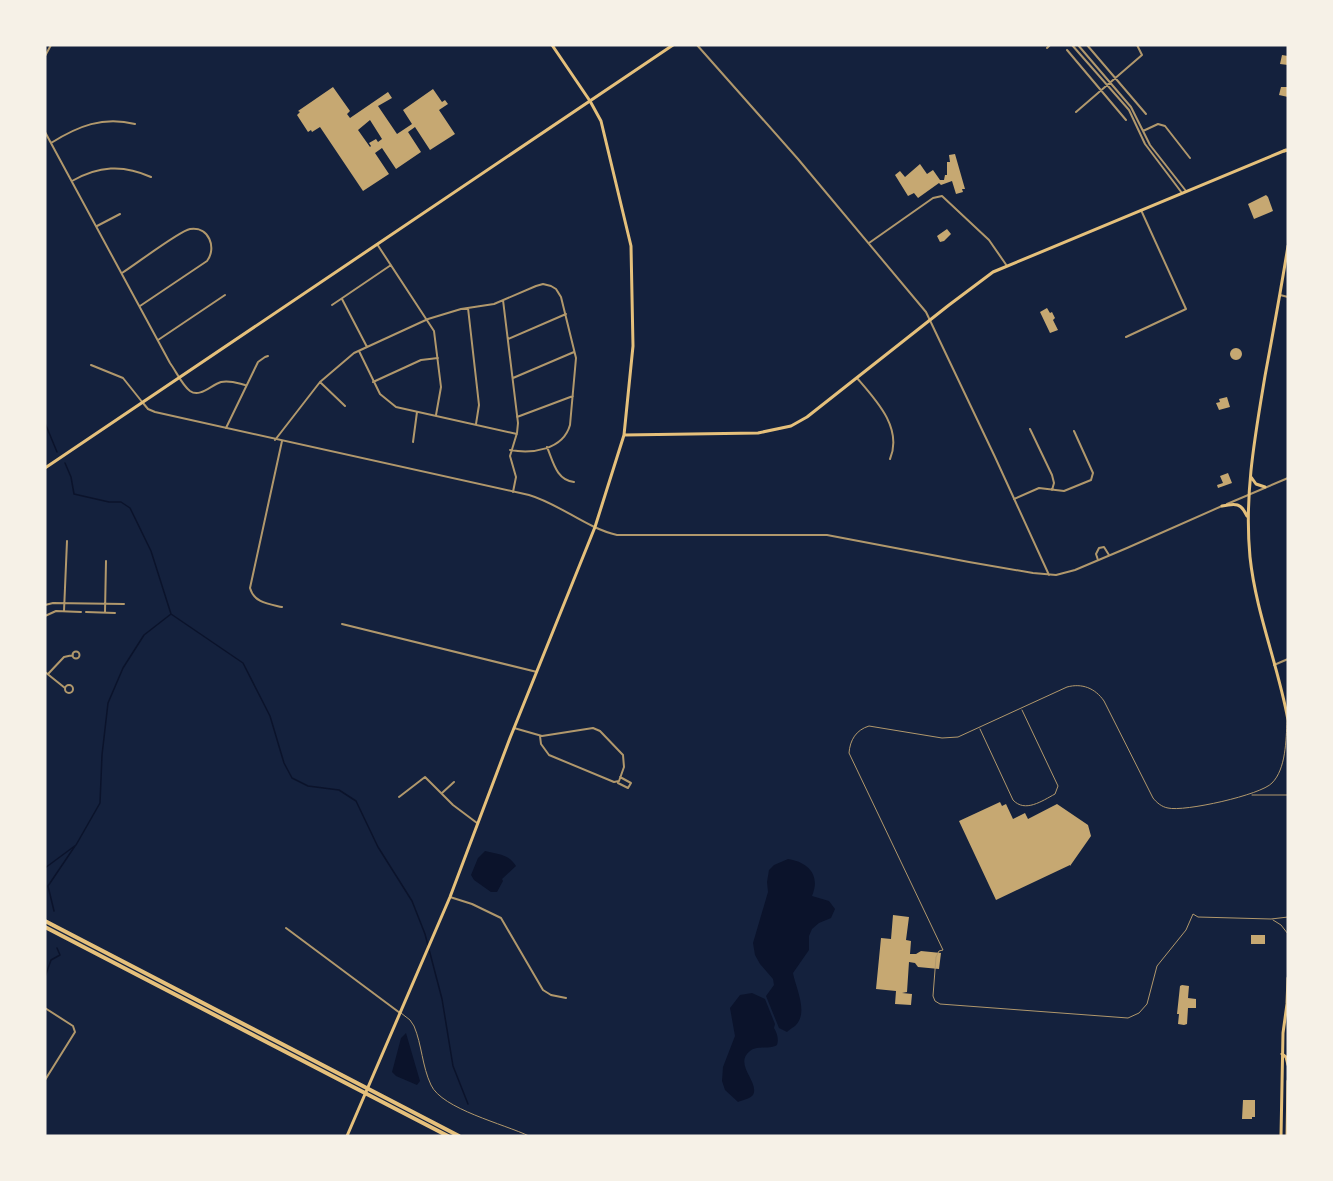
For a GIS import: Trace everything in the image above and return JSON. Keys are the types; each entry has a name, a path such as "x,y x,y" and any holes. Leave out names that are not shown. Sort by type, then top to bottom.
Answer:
{"highway":[{"path":"45,921 459,1136"},
{"path":"45,927 448,1136"}],"main road":[{"path":"347,1136 450,897 514,728 596,527 624,435 633,346 632,254 599,115 552,45"},
{"path":"45,468 673,45"},
{"path":"624,435 758,433 791,426 807,417 985,276 1287,150"},
{"path":"1288,246 1254,441 1248,495 1250,556 1256,595 1288,720"},
{"path":"1250,474 1256,484 1265,487"},
{"path":"1222,506 1235,503 1240,505 1248,521"},
{"path":"1286,1135 1282,1054 1288,1004 1288,978"},
{"path":"1283,1033 1288,1033"},
{"path":"1282,1054 1286,1057 1288,1065"},
{"path":"1286,1135 1288,1081"}],"street":[{"path":"45,56 51,45 125,45"},
{"path":"697,45 869,243 930,319 1049,575"},
{"path":"1072,45 1132,116 1184,192"},
{"path":"1077,45 1135,113 1142,132"},
{"path":"1087,45 1146,114"},
{"path":"1076,111 1142,55 1137,45"},
{"path":"1067,50 1126,120"},
{"path":"51,143 72,130 89,124 113,121 135,124"},
{"path":"1142,132 1158,124 1165,126 1190,158"},
{"path":"45,132 158,340 190,391 202,392 222,382 235,382 245,386"},
{"path":"72,180 89,172 110,168 131,169 151,177"},
{"path":"869,243 933,198 942,196 989,240 1007,266"},
{"path":"1126,337 1186,309 1141,210"},
{"path":"97,226 120,214"},
{"path":"122,273 188,230 201,230 210,238 211,256 207,261 140,306"},
{"path":"377,244 434,331 441,387 436,416"},
{"path":"332,305 391,265"},
{"path":"275,440 320,382 351,355 428,320 468,308 487,306 536,286 546,285 558,292 566,314 574,351 576,366 570,425 562,440 547,447 527,452 510,450"},
{"path":"1280,295 1288,297"},
{"path":"158,340 225,296"},
{"path":"342,299 367,347"},
{"path":"503,300 517,417 517,434 510,450 516,477 513,492"},
{"path":"468,308 479,405 476,425"},
{"path":"508,339 566,314"},
{"path":"358,351 380,394 396,407 517,434"},
{"path":"513,378 574,351"},
{"path":"226,428 258,362 268,356"},
{"path":"373,382 421,360 438,358"},
{"path":"90,365 123,378 148,409 155,412 541,499 596,527 619,535 827,535 1049,575 1066,573 1288,478"},
{"path":"857,378 883,409 892,429 893,451 890,459"},
{"path":"320,382 345,406"},
{"path":"517,417 573,396"},
{"path":"413,442 417,412"},
{"path":"1030,429 1052,475 1054,483 1052,490"},
{"path":"1014,499 1040,488 1064,491 1088,482 1092,478 1093,473 1074,431"},
{"path":"282,441 250,588 252,594 261,602 282,607"},
{"path":"547,447 560,476 574,482"},
{"path":"64,611 67,542"},
{"path":"1098,560 1096,554 1099,548 1104,547 1109,555"},
{"path":"105,612 106,561"},
{"path":"45,605 53,603 124,604"},
{"path":"45,616 51,612 81,612"},
{"path":"86,612 115,613"},
{"path":"342,624 537,672"},
{"path":"65,687 47,673 64,657 73,655"},
{"path":"1274,665 1288,659"},
{"path":"514,728 540,736 586,728 597,729 622,753 624,764 616,783"},
{"path":"540,736 541,744 549,755 630,788 631,783 620,777"},
{"path":"399,796 424,777 453,805 478,823"},
{"path":"442,793 454,782"},
{"path":"450,897 472,904 501,918 543,990 551,995 567,998"},
{"path":"286,928 400,1013"},
{"path":"45,1008 73,1026 75,1032 45,1080"}],"lane":[{"path":"1287,713 1285,746 1277,776 1267,788 1250,795 1173,809 1160,805 1148,790 1104,701 1093,690 1082,686 1067,687 962,736 947,738 869,726 858,731 850,744 849,753 943,950 937,954 936,959 933,996 935,1001 947,1005 1128,1018 1145,1007 1149,1000 1157,966 1186,930 1194,914 1198,917 1271,919 1288,917"},
{"path":"980,728 1013,800 1021,806 1029,806 1055,794 1058,786 1021,709"},
{"path":"1250,795 1288,795"},
{"path":"1271,919 1278,922 1288,934"},
{"path":"400,1013 414,1026 428,1077 438,1096 455,1106 529,1136"}],"water":[{"path":"485,851 506,857 516,866 502,879 497,892 491,892 474,880 471,875 478,858"},
{"path":"788,859 807,866 815,882 812,896 829,901 835,909 831,918 812,929 809,936 809,950 793,973 801,1014 799,1021 787,1032 779,1028 766,996 774,985 773,979 755,955 753,943 768,892 769,870 774,865"},
{"path":"752,993 765,999 775,1024 778,1043 774,1046 753,1049 746,1056 745,1067 754,1090 752,1096 738,1102 725,1090 722,1081 723,1067 735,1036 730,1008 740,995"},
{"path":"406,1033 420,1081 417,1085 392,1072 401,1038"}],"building":[{"path":"1282,55 1288,56 1288,65 1280,64"},
{"path":"333,87 350,111 347,114 350,118 388,92 392,98 378,106 397,134 412,124 403,110 433,89 442,102 445,100 448,104 439,110 455,134 430,150 415,127 408,132 421,152 396,169 382,148 375,153 389,174 363,191 320,127 308,132 297,115 300,112 298,111","holes":["370,120 382,139 369,143 370,147 358,130"]},
{"path":"1281,87 1288,87 1288,97 1279,95"},
{"path":"955,154 965,189 962,189 963,192 956,194 952,181 941,185 939,183 918,198 914,193 908,196 895,175 900,171 905,177 920,164 927,174 933,170 940,180 944,180 947,175 947,162 950,162 949,155"},
{"path":"1266,195 1273,211 1254,219 1248,204"},
{"path":"947,229 951,234 940,242 937,236"},
{"path":"1047,308 1055,318 1053,320 1058,330 1050,333 1040,312"},
{"path":"1238,348 1242,354 1238,360 1234,360 1230,352"},
{"path":"1227,397 1230,407 1219,410 1216,403 1220,402 1219,399"},
{"path":"1228,473 1232,483 1218,488 1217,485 1223,483 1220,476"},
{"path":"1000,802 1002,806 1006,804 1013,819 1025,813 1028,819 1057,804 1088,825 1091,836 1070,866 996,900 959,821"},
{"path":"893,915 909,917 906,940 911,941 910,954 921,951 941,953 939,969 918,967 915,963 909,962 907,992 902,993 912,994 911,1005 895,1004 896,991 876,989 881,938 891,939"},
{"path":"1251,935 1265,935 1265,944 1251,944"},
{"path":"1180,986 1189,986 1188,998 1196,999 1196,1008 1188,1008 1187,1024 1184,1025 1178,1024 1179,1014 1177,1014"},
{"path":"1243,1100 1255,1100 1255,1117 1252,1119 1242,1119"}],"waterway":[{"path":"45,423 57,452"},
{"path":"65,463 71,477 74,494 109,502 121,502 130,508 151,551 171,614 243,663 270,716 284,763 292,778 308,786 339,790 356,801 378,847 412,901 425,934 442,999 453,1066 468,1104"},
{"path":"45,868 76,845 100,803 102,755 108,703 123,668 144,635 171,614"},
{"path":"54,911 48,886 75,846"},
{"path":"45,977 51,960 60,955 57,948"}]}
